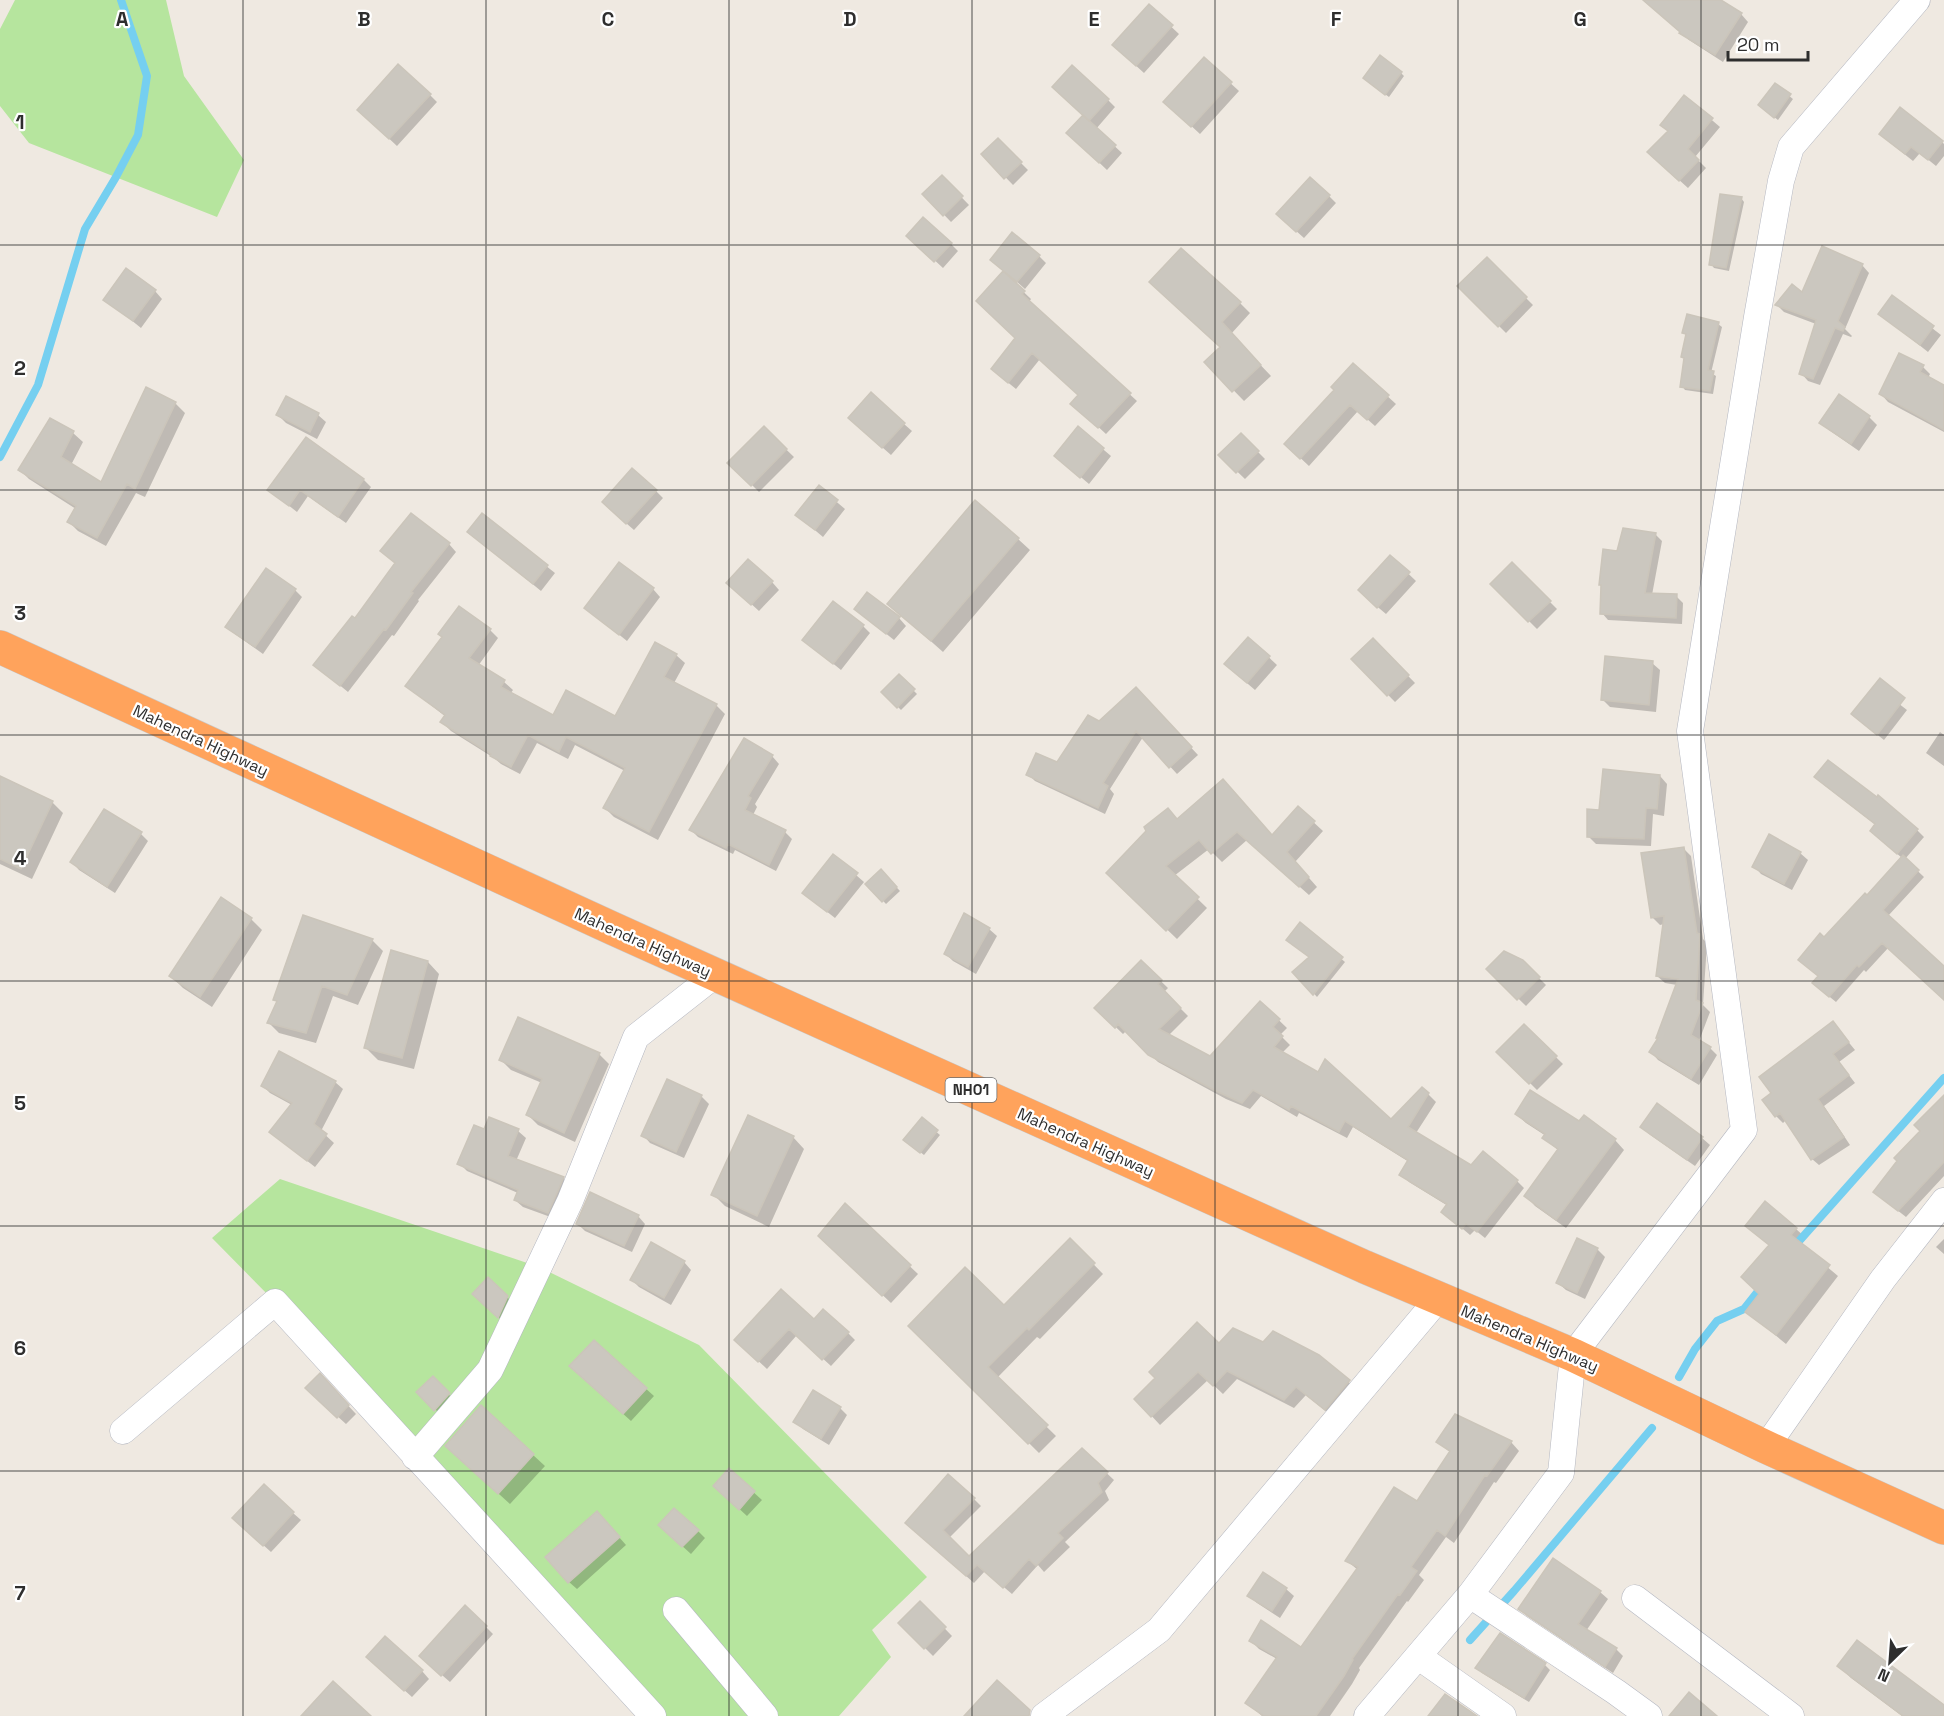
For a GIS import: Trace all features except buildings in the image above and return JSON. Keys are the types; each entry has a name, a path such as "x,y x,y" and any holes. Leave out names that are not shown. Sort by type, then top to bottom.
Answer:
{"highway":[{"name":"Mahendra Highway","path":"0,647 715,975 1336,1254 1573,1355 1766,1447 1944,1528"}],"street":[{"path":"1367,1716 1470,1595 1561,1473 1573,1355 1744,1130 1690,731 1756,316 1781,181 1791,147 1917,0"},
{"path":"416,1457 490,1370 570,1201 636,1037 715,975"},
{"path":"1766,1447 1883,1279 1944,1201"},
{"path":"1044,1716 1159,1630 1439,1298"},
{"path":"123,1431 275,1302 653,1716"},
{"path":"1470,1595 1616,1692 1648,1716"},
{"path":"1635,1598 1791,1716"},
{"path":"676,1610 765,1716"},
{"path":"1419,1657 1503,1716"}],"green space":[{"path":"15,0 166,0 184,76 244,160 217,217 29,143 0,106 0,29"},
{"path":"280,1179 539,1267 699,1345 927,1577 872,1630 891,1657 839,1716 653,1716 275,1302 212,1238"}],"waterway":[{"path":"0,457 38,385 85,229 138,135 147,76 121,0"},
{"path":"1792,1249 1944,1078"},
{"path":"1679,1377 1695,1349 1717,1321 1744,1309 1763,1285"},
{"path":"1470,1640 1652,1428"}]}
